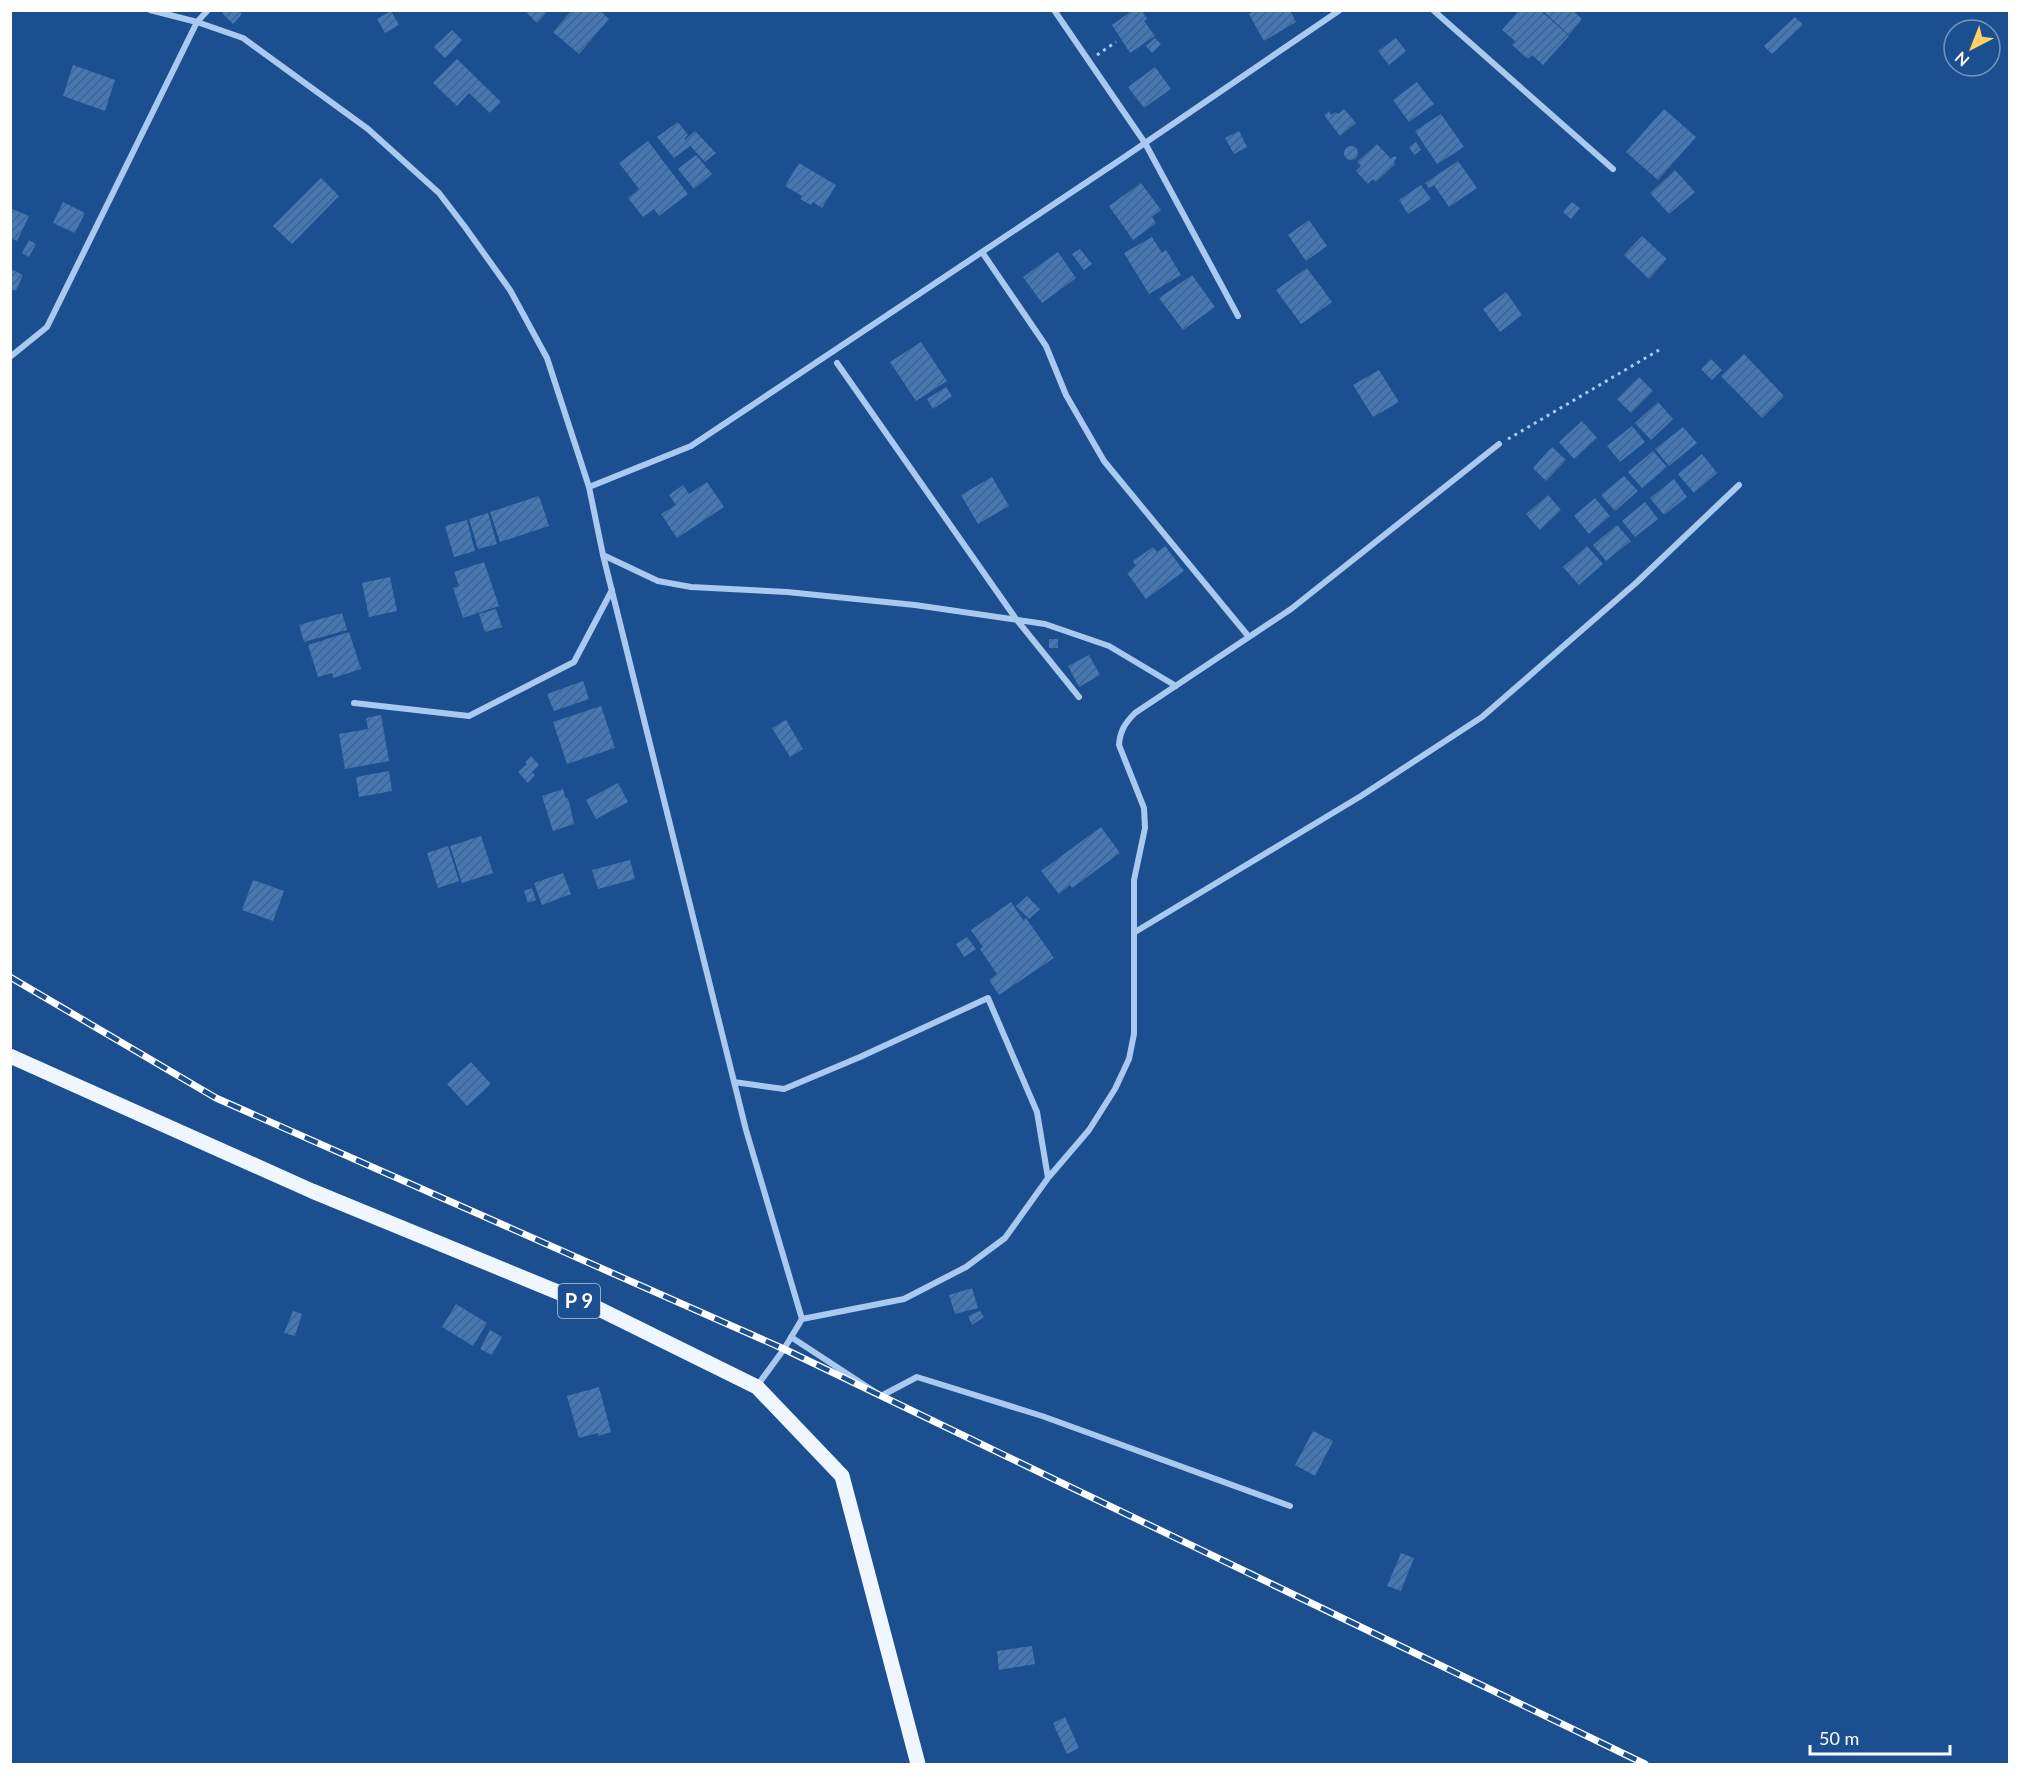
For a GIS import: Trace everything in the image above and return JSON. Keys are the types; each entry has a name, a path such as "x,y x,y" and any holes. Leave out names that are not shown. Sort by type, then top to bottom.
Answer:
{"main road":[{"name":"P 9","path":"10,1056 312,1191 598,1309 757,1387 842,1476 918,1764"}],"street":[{"path":"150,10 243,38 368,129 440,193 510,290 547,358 589,487 603,555 746,1130 802,1318 757,1387"},
{"path":"10,357 47,327 196,22 208,10"},
{"path":"1053,10 1145,143 1238,316"},
{"path":"589,487 691,446 1340,10"},
{"path":"1433,10 1613,169"},
{"path":"982,252 1046,346 1066,395 1104,461 1249,637"},
{"path":"837,363 1016,620 1079,697"},
{"path":"802,1318 904,1299 966,1267 1005,1238 1048,1178 1089,1130 1114,1089 1129,1059 1134,1034 1134,880 1145,828 1144,808 1119,745 1125,722 1135,713 1291,609 1499,444"},
{"path":"1135,932 1361,796 1482,717 1637,582 1739,486"},
{"path":"603,555 658,581 691,587 787,592 915,605 1045,624 1109,646 1176,686"},
{"path":"354,703 469,716 574,662 612,589"},
{"path":"734,1082 783,1089 860,1057 988,998 1037,1112 1048,1178"},
{"path":"791,1337 881,1396 917,1377 1042,1416 1290,1506"}],"path":[{"path":"1089,61 1116,42"},
{"path":"1499,444 1659,350"}],"building":[{"path":"225,10 238,10 242,14 233,24 222,13"},
{"path":"524,10 549,10 537,23"},
{"path":"572,10 599,10 609,19 579,54 553,32"},
{"path":"1133,10 1139,13 1142,11 1147,19 1144,21 1155,36 1130,53 1112,25"},
{"path":"1256,10 1290,10 1296,22 1264,41 1249,14"},
{"path":"1519,10 1540,10 1569,36 1543,65 1532,55 1528,59 1512,45 1515,41 1502,30"},
{"path":"1542,10 1572,10 1582,19 1569,35"},
{"path":"391,11 399,25 385,33 377,19"},
{"path":"1795,17 1803,25 1772,54 1764,46"},
{"path":"452,30 462,40 445,58 434,47"},
{"path":"1155,38 1161,44 1152,53 1146,46"},
{"path":"1396,38 1406,51 1389,65 1378,51"},
{"path":"457,59 501,102 490,113 469,93 457,106 433,83"},
{"path":"73,65 115,80 105,111 63,96"},
{"path":"1155,67 1171,89 1144,108 1128,87"},
{"path":"1417,82 1434,104 1409,122 1393,100"},
{"path":"1344,109 1356,123 1340,136 1324,115 1329,111 1331,115 1336,112 1338,114"},
{"path":"1664,109 1696,137 1658,180 1626,152"},
{"path":"1441,114 1464,147 1437,164 1415,131"},
{"path":"678,122 688,135 684,139 690,146 674,158 657,137"},
{"path":"695,131 716,153 705,162 685,140"},
{"path":"1239,131 1247,147 1234,154 1225,138"},
{"path":"648,141 688,194 659,216 654,209 643,217 628,198 639,189 619,163"},
{"path":"1416,142 1421,150 1414,155 1409,147"},
{"path":"1377,144 1391,159 1394,156 1397,158 1394,161 1395,164 1376,182 1373,179 1368,184 1356,171 1361,166 1357,162"},
{"path":"1348,146 1354,146 1358,153 1354,160 1348,160 1344,156 1344,150"},
{"path":"696,155 712,174 694,189 678,169"},
{"path":"1458,161 1477,188 1449,207 1434,185 1429,188 1425,183"},
{"path":"799,163 836,185 822,208 813,202 811,205 800,199 802,196 785,186"},
{"path":"1675,170 1695,192 1669,214 1650,193"},
{"path":"321,178 339,196 292,244 273,226"},
{"path":"1141,183 1161,210 1152,217 1156,223 1133,240 1109,206"},
{"path":"1421,185 1431,199 1408,214 1399,200"},
{"path":"63,202 85,213 75,233 53,223"},
{"path":"1572,202 1580,208 1571,219 1563,212"},
{"path":"10,208 29,216 17,241 10,238"},
{"path":"1309,220 1327,246 1306,261 1288,235"},
{"path":"1642,236 1667,259 1649,279 1624,255"},
{"path":"1152,237 1162,253 1166,250 1181,275 1149,294 1124,253"},
{"path":"29,240 36,244 29,257 22,253"},
{"path":"1080,249 1092,264 1084,270 1072,254"},
{"path":"1058,252 1076,278 1042,303 1023,277"},
{"path":"1307,268 1332,302 1301,324 1276,290"},
{"path":"13,270 23,275 16,291 10,289 10,275"},
{"path":"1192,275 1215,307 1183,330 1159,298"},
{"path":"1506,292 1522,315 1500,332 1483,309"},
{"path":"921,342 947,381 916,401 890,362"},
{"path":"1744,354 1784,396 1762,418 1721,376"},
{"path":"1711,359 1722,370 1712,380 1701,369"},
{"path":"1379,370 1399,402 1373,417 1353,385"},
{"path":"1639,377 1653,391 1631,413 1617,399"},
{"path":"946,387 952,396 933,409 927,399"},
{"path":"1658,402 1673,419 1651,440 1635,423"},
{"path":"1582,421 1597,438 1574,459 1559,442"},
{"path":"1632,426 1645,442 1620,462 1607,446"},
{"path":"1683,427 1697,443 1669,466 1655,449"},
{"path":"1552,447 1566,460 1546,481 1533,468"},
{"path":"1653,451 1667,467 1642,488 1628,472"},
{"path":"1702,454 1717,473 1694,493 1678,474"},
{"path":"1624,476 1638,491 1615,511 1601,495"},
{"path":"992,477 1009,506 978,524 961,495"},
{"path":"1674,479 1687,497 1664,515 1650,498"},
{"path":"707,482 724,507 677,538 661,514 676,505 669,495 683,485 689,494"},
{"path":"1548,495 1561,510 1540,530 1526,514"},
{"path":"539,496 549,526 500,542 490,512"},
{"path":"1595,498 1610,516 1589,534 1574,516"},
{"path":"1645,502 1658,519 1635,537 1622,521"},
{"path":"488,513 497,544 478,549 469,519"},
{"path":"467,520 475,551 454,557 445,526"},
{"path":"1617,525 1631,541 1606,561 1593,545"},
{"path":"1165,546 1184,571 1146,599 1127,573 1136,566 1133,561 1153,547 1157,552"},
{"path":"1587,546 1603,564 1579,585 1563,567"},
{"path":"484,562 499,606 463,618 453,588 459,586 454,572"},
{"path":"390,577 397,611 369,617 362,583"},
{"path":"496,609 502,627 485,632 479,614"},
{"path":"342,613 347,630 304,642 299,625"},
{"path":"349,632 361,669 333,678 332,673 318,677 308,645"},
{"path":"1049,639 1058,639 1058,648 1049,648"},
{"path":"1089,655 1100,675 1079,687 1068,666"},
{"path":"583,681 589,699 554,711 547,694"},
{"path":"601,706 615,748 567,764 553,722"},
{"path":"381,715 389,761 345,769 339,734 368,729 366,718"},
{"path":"786,720 803,749 790,757 772,728"},
{"path":"531,756 539,765 532,772 535,775 528,783 518,772 527,764 525,762"},
{"path":"389,771 392,791 359,797 356,777"},
{"path":"618,783 628,802 596,819 586,800"},
{"path":"563,789 566,799 568,798 574,824 553,831 542,796"},
{"path":"1101,827 1120,853 1072,888 1070,885 1059,894 1041,871"},
{"path":"481,836 493,873 462,883 450,846"},
{"path":"448,846 459,881 438,888 427,853"},
{"path":"630,860 635,879 598,889 592,870"},
{"path":"563,873 571,894 542,905 534,883"},
{"path":"253,880 284,891 273,921 242,910"},
{"path":"532,888 536,900 528,903 524,891"},
{"path":"1027,896 1040,909 1029,919 1016,906"},
{"path":"1011,902 1023,920 1026,918 1054,958 999,995 989,980 997,974 980,949 983,947 971,930"},
{"path":"967,937 976,949 964,957 956,944"},
{"path":"471,1062 491,1084 467,1106 447,1084"},
{"path":"972,1288 978,1308 955,1314 949,1295"},
{"path":"456,1304 487,1323 473,1346 442,1327"},
{"path":"293,1311 302,1314 295,1336 284,1333"},
{"path":"980,1311 984,1317 972,1325 968,1316"},
{"path":"490,1330 502,1337 492,1355 480,1349"},
{"path":"599,1387 611,1432 579,1438 567,1396"},
{"path":"1313,1431 1333,1441 1315,1476 1295,1465"},
{"path":"1401,1553 1414,1558 1401,1591 1387,1586"},
{"path":"1032,1646 1035,1664 999,1670 997,1651"},
{"path":"1065,1717 1079,1748 1067,1754 1053,1723"}],"railway":[{"path":"10,977 216,1098 784,1349 1645,1764"}]}
